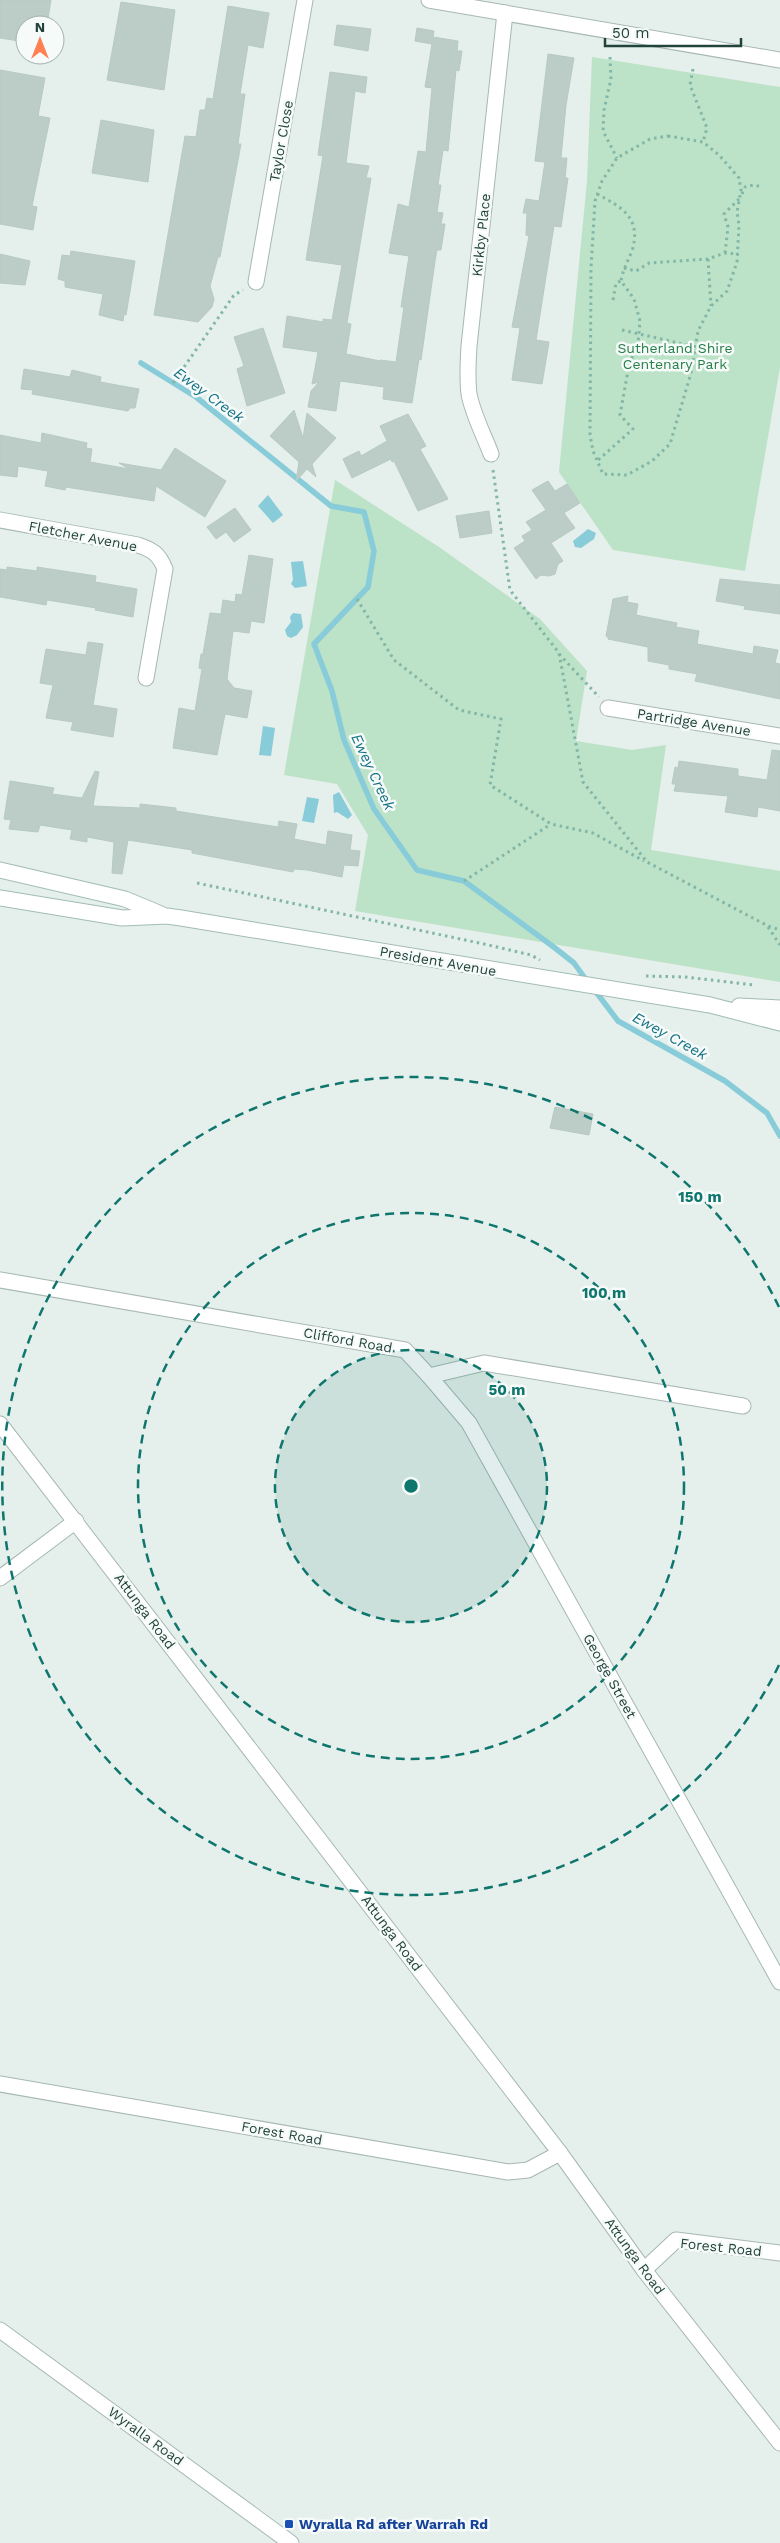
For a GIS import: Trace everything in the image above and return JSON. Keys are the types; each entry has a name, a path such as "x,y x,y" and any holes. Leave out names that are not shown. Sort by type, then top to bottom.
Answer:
{"street":[{"name":"Taylor Close","path":"256,282 305,0"},
{"path":"429,0 447,1 505,13 780,60"},
{"name":"Kirkby Place","path":"491,454 469,393 469,359 505,13"},
{"name":"Fletcher Avenue","path":"0,520 138,545 153,550 160,558 165,569 146,678"},
{"name":"Partridge Avenue","path":"608,708 780,736"},
{"name":"President Avenue","path":"0,870 125,899 167,916"},
{"name":"President Avenue","path":"0,898 122,918 167,916 614,991 710,1005 780,1008"},
{"name":"President Avenue","path":"710,1005 780,1024"},
{"name":"Clifford Road","path":"0,1280 405,1350 429,1376"},
{"path":"429,1376 484,1363 743,1406"},
{"name":"George Street","path":"429,1376 469,1423 780,1982"},
{"name":"Attunga Road","path":"0,1424 560,2153 644,2270 780,2443"},
{"path":"0,1578 76,1521"},
{"name":"Forest Road","path":"0,2084 508,2172 528,2170 560,2153"},
{"name":"Forest Road","path":"644,2270 676,2240 780,2253"},
{"name":"Wyralla Road","path":"0,2330 291,2543"}],"path":[{"path":"610,57 611,79 604,110 603,131 617,158"},
{"path":"693,69 690,85 707,128 703,142"},
{"path":"668,136 703,142 719,155 739,178 741,190 737,212 739,225 738,254 733,277 727,291 711,306 698,330 686,392 670,444 652,461 627,475 603,474 597,461 590,434 591,268 597,194 602,181 617,158 650,139 668,136"},
{"path":"724,252 728,227 724,214 739,199 745,187 754,185 762,187"},
{"path":"597,194 616,204 631,219 634,239 621,281 634,299 640,321 640,334 629,365 620,414 633,429 597,461"},
{"path":"624,268 636,271 649,263 708,259 724,252 738,254"},
{"path":"708,259 711,306"},
{"path":"613,300 616,283 621,281"},
{"path":"173,383 234,296"},
{"path":"622,330 696,347"},
{"path":"491,454 510,590 559,653 608,708"},
{"path":"357,599 394,660 458,710 500,719 490,785 551,824 593,833 768,926 780,930"},
{"path":"559,653 583,782 646,862"},
{"path":"464,881 551,824"},
{"path":"197,883 531,955 545,963"},
{"path":"768,926 780,945"},
{"path":"637,976 685,977 754,985"}],"green space":[{"name":"Sutherland Shire Centenary Park","path":"592,57 780,87 780,367 745,571 613,550 559,472 587,181"},
{"path":"335,480 439,547 540,619 587,671 576,741 632,750 666,745 651,850 780,871 780,982 355,911 368,835 337,784 284,775"}],"water":[{"path":"268,495 283,515 273,523 258,506"},
{"path":"588,529 596,533 594,539 581,548 575,547 573,541"},
{"path":"303,561 307,586 295,588 291,584 293,580 291,562"},
{"path":"293,613 301,614 303,627 297,635 291,638 287,636 285,630 291,622 290,617"},
{"path":"263,726 275,728 271,756 259,755"},
{"path":"339,792 352,815 348,819 337,812 334,813 333,795"},
{"path":"307,797 319,799 314,823 302,821"}],"building":[{"path":"0,0 51,0 49,15 15,15 15,40 0,38"},
{"path":"121,2 175,10 164,90 107,80"},
{"path":"228,6 269,13 263,48 248,45 240,94 245,94 238,144 241,144 220,257 218,257 210,286 214,299 212,307 198,322 154,315 185,136 196,137 200,110 205,110 207,98 213,99"},
{"path":"337,25 371,29 368,51 334,45"},
{"path":"417,28 434,31 433,37 458,41 457,51 462,51 459,71 456,70 448,151 443,150 438,185 441,185 437,212 443,213 441,224 445,224 441,250 437,250 421,360 419,359 412,403 383,399 384,387 340,381 336,411 308,407 311,391 319,382 312,384 318,352 283,347 287,316 323,322 323,319 332,320 342,265 306,260 323,156 318,155 330,72 367,77 365,93 355,91 346,163 369,166 366,178 371,178 347,323 351,324 346,354 380,361 396,362 404,307 401,307 409,256 389,253 398,204 409,207 418,151 426,152 432,88 425,87 432,44 415,41"},
{"path":"548,54 574,58 566,105 561,158 567,158 565,178 568,178 561,227 554,226 536,340 549,342 542,384 512,380 520,328 512,327 529,236 526,235 527,213 523,213 526,199 539,201 545,162 535,161"},
{"path":"0,70 45,78 38,116 50,118 32,206 37,207 33,230 0,224"},
{"path":"101,120 154,130 148,182 92,173"},
{"path":"71,251 135,261 126,315 124,314 123,321 99,315 103,294 65,287 65,281 58,279 62,255 70,256"},
{"path":"0,254 30,261 25,285 0,283"},
{"path":"263,328 285,393 247,406 237,369 244,366 234,337"},
{"path":"24,369 70,377 72,370 101,377 100,382 139,389 135,408 130,408 128,411 32,394 33,390 21,389"},
{"path":"294,410 303,438 307,413 336,438 312,464 316,477 307,469 296,481 299,462 270,436"},
{"path":"408,414 426,446 420,449 448,499 418,511 394,461 392,462 391,459 352,478 343,459 359,451 361,456 387,441 380,426"},
{"path":"42,433 87,443 86,448 92,449 90,462 129,469 119,463 161,470 175,448 226,481 205,517 156,486 154,501 66,487 65,490 45,486 48,471 18,466 17,477 0,475 0,435 41,443"},
{"path":"548,481 555,491 567,484 580,503 564,513 575,528 551,543 563,561 558,564 555,574 549,576 541,575 536,579 514,548 525,541 522,536 532,530 526,522 546,510 532,490"},
{"path":"235,508 251,530 234,542 226,532 216,539 207,527"},
{"path":"489,511 492,533 460,538 456,516"},
{"path":"249,555 273,559 264,623 251,621 249,633 233,631 227,679 234,688 252,691 247,718 225,714 217,755 173,748 179,708 195,711 202,669 199,668 201,654 203,654 210,613 221,614 223,600 235,602 236,594 242,595"},
{"path":"7,567 37,571 37,567 96,576 95,582 137,589 133,617 95,610 96,608 47,600 46,605 0,597 0,569 7,570"},
{"path":"720,579 780,585 780,614 744,609 745,606 716,601"},
{"path":"628,596 627,602 638,604 636,615 677,623 676,627 699,631 697,644 753,654 754,646 778,650 775,663 780,664 780,699 695,681 697,674 669,669 669,665 648,661 648,647 608,639 606,636 613,599"},
{"path":"88,642 103,644 93,705 117,709 113,737 71,730 73,722 46,718 53,685 40,683 46,649 86,655"},
{"path":"772,750 780,751 780,811 758,807 757,817 725,812 728,796 674,791 676,784 672,784 675,767 678,768 679,761 738,769 738,776 767,780"},
{"path":"95,771 99,772 93,806 140,808 140,804 176,808 176,811 278,827 279,821 297,824 294,839 326,845 328,831 352,835 350,850 360,851 358,866 344,865 342,877 307,870 294,869 293,872 192,853 192,850 128,840 122,874 112,873 114,842 87,837 87,842 70,839 72,830 40,825 38,832 9,829 11,820 4,819 10,781 54,788 52,794 82,798"},
{"path":"555,1107 593,1114 589,1135 550,1128"}],"waterway":[{"name":"Ewey Creek","path":"141,363 196,397 331,506 364,512 374,551 368,587 314,644 332,691 344,740 374,809 417,870 464,881 574,963 587,981"},
{"name":"Ewey Creek","path":"593,988 618,1021 725,1081 767,1113 780,1136"}],"place":[{"name":"Wyralla Rd after Warrah Rd","path":"289,2524"}]}
